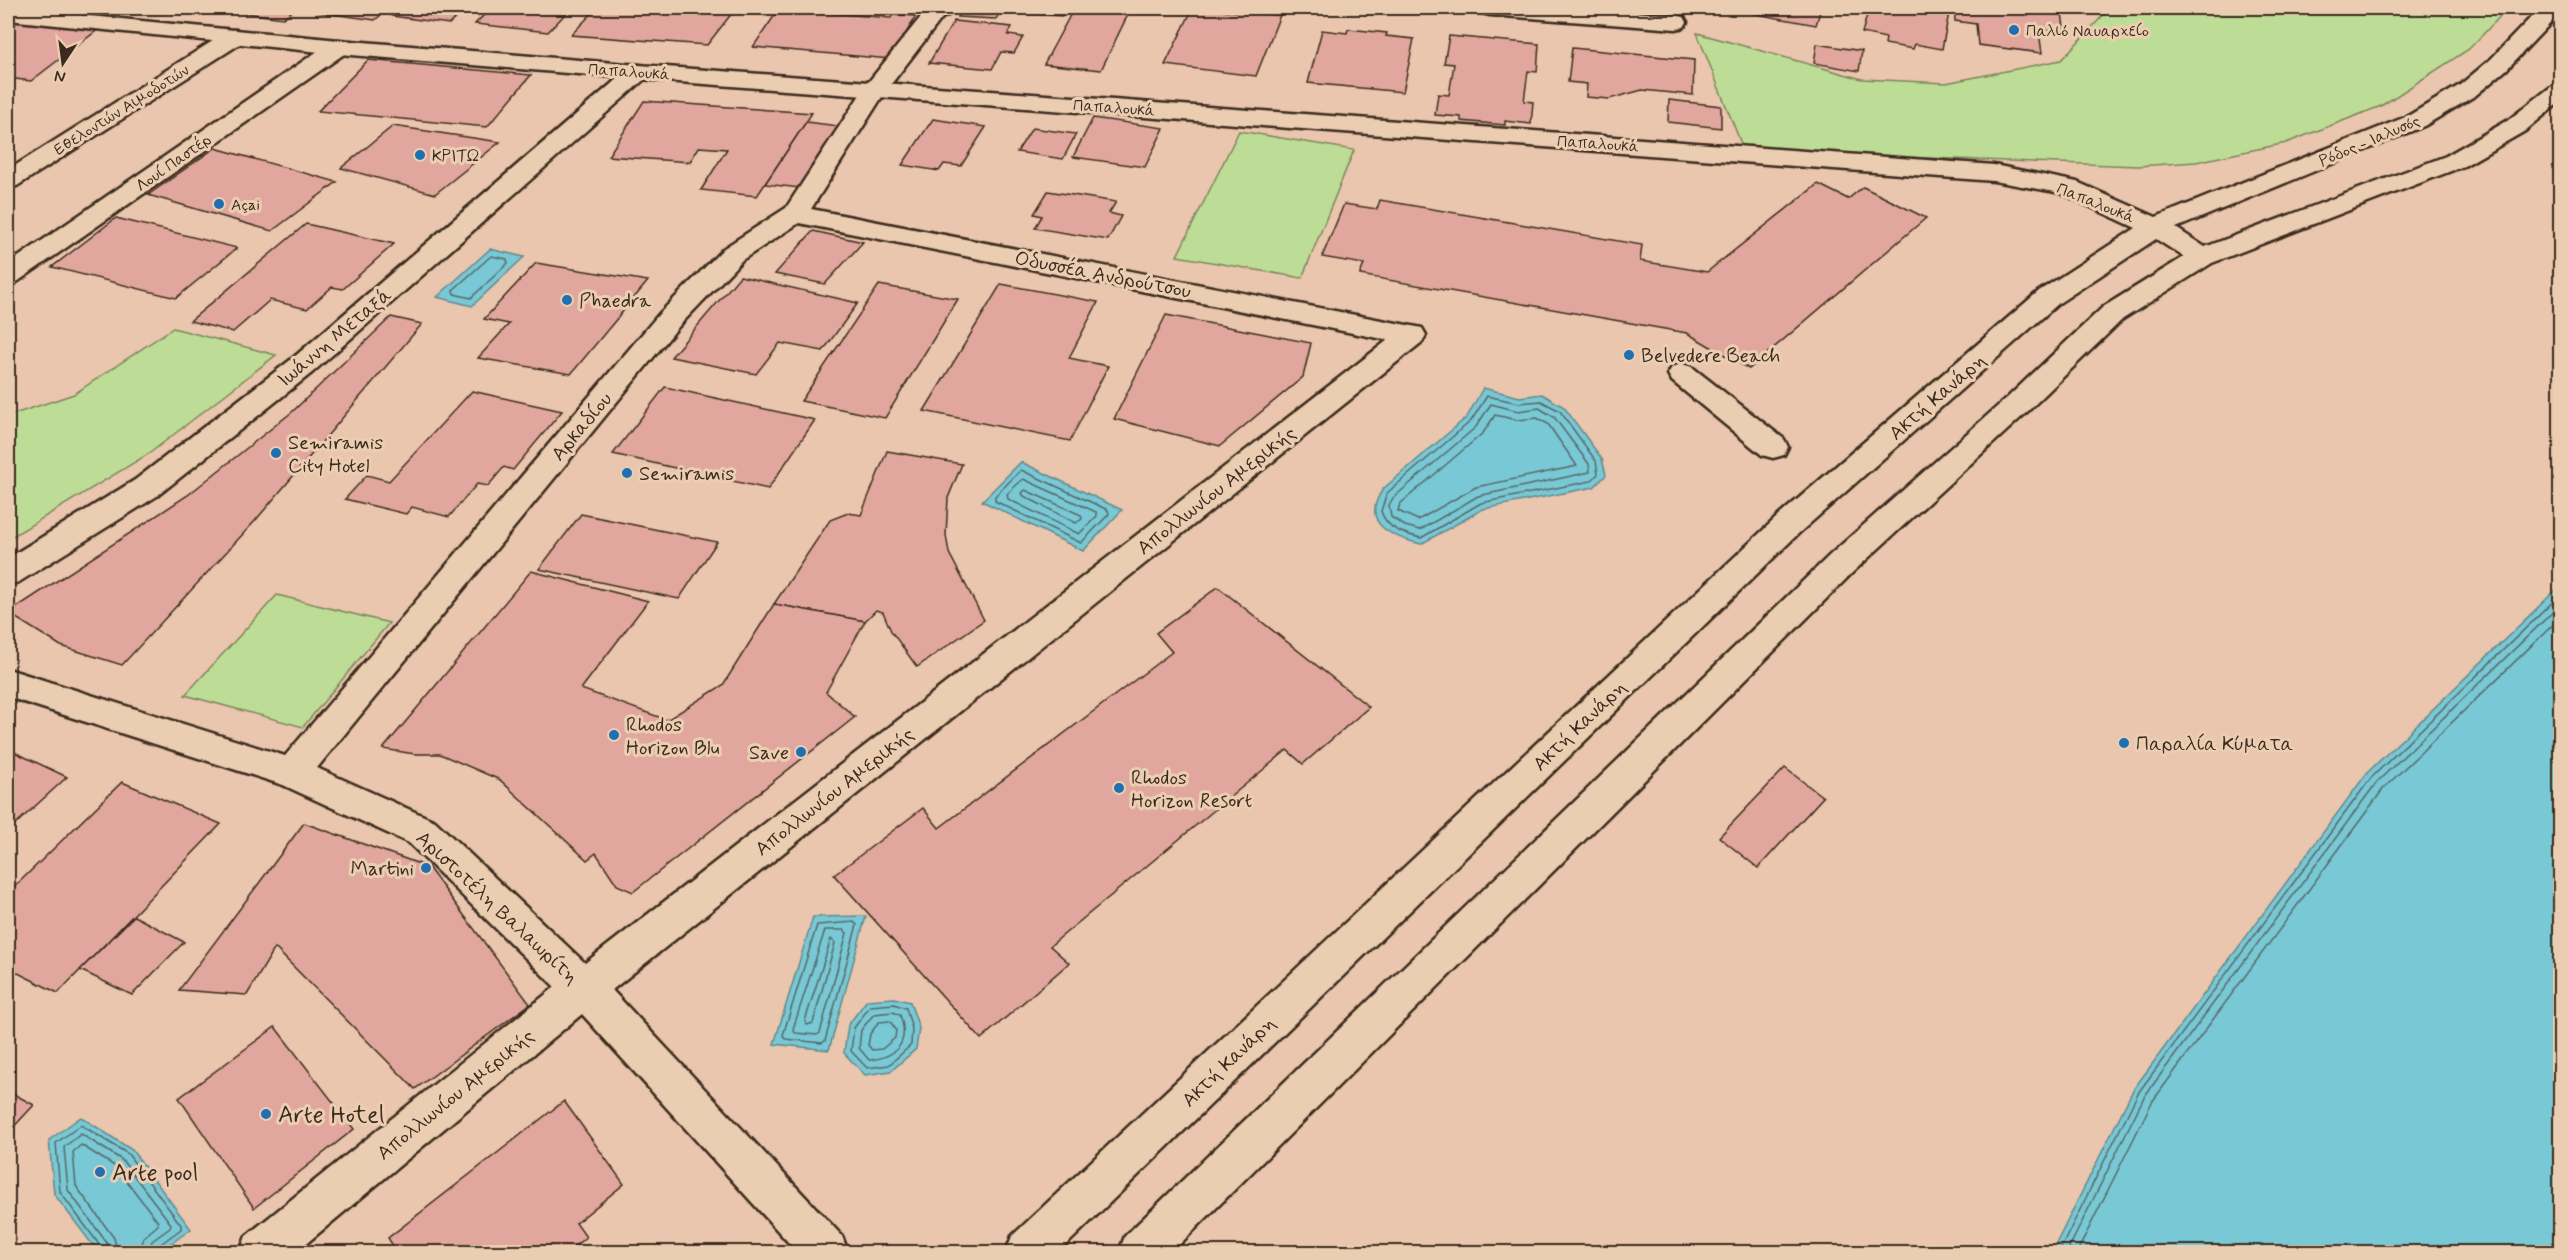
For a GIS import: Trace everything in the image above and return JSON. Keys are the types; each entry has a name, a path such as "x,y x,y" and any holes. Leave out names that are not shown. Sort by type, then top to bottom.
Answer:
{"street":[{"name":"Αρκαδίου","path":"292,773 669,320 733,254 795,214 875,89 934,13 944,8"},
{"path":"1490,8 1677,22"},
{"name":"Ρόδος - Ιαλυσός","path":"2156,227 2416,121 2469,90 2499,64 2552,8"},
{"name":"Παπαλουκά","path":"8,13 339,47 639,72 1994,173 2068,188 2156,227 2203,256"},
{"name":"Εθελοντών Αιμοδοτών","path":"8,181 235,37"},
{"name":"Λουί Παστέρ","path":"8,276 339,47"},
{"name":"Ιωάννη Μεταξά","path":"8,573 146,488 303,365 639,72"},
{"path":"1141,1252 1842,563 2017,405 2114,313 2203,256 2455,161 2516,126 2560,90"},
{"name":"Οδυσσέα Ανδρούτσου","path":"795,214 1412,335"},
{"name":"Ακτή Κανάρη","path":"1028,1252 1787,526 2049,297 2156,227"},
{"name":"Απολλωνίου Αμερικής","path":"262,1252 584,988 1412,335"},
{"path":"1682,374 1773,447"},
{"name":"Αριστοτέλη Βαλαωρίτη","path":"8,682 292,773 422,832 584,988 826,1252"}],"green space":[{"path":"2110,8 2508,8 2469,49 2381,106 2286,143 2196,162 2138,166 1744,151 1697,33 1862,79 1946,83 2061,60"},
{"path":"1239,131 1354,150 1302,278 1177,256"},
{"path":"173,328 276,355 150,453 8,539 8,416 74,394"},
{"path":"277,595 389,623 303,727 185,695"}],"water":[{"path":"490,249 524,257 472,306 437,297"},
{"path":"1483,388 1520,397 1542,394 1564,407 1602,459 1606,475 1594,487 1483,509 1421,544 1390,533 1377,520 1375,511 1383,489 1467,417"},
{"path":"1021,462 1122,510 1083,551 982,501"},
{"path":"2560,586 2560,1252 2052,1252 2133,1090 2367,773"},
{"path":"866,916 829,1050 774,1044 813,917"},
{"path":"894,998 910,1002 919,1028 916,1049 891,1071 865,1075 844,1053 848,1025 867,1000"},
{"name":"Arte pool","path":"81,1117 132,1150 191,1229 159,1252 98,1252 54,1194 49,1140"}],"building":[{"path":"207,8 296,8 283,18"},
{"path":"323,8 389,8 375,20 318,12"},
{"path":"402,8 467,8 449,24 392,16"},
{"path":"491,8 571,8 548,32 475,24"},
{"path":"597,8 736,8 707,45 571,35"},
{"path":"961,8 1067,8 1064,16 1000,12 996,19 958,17"},
{"path":"1074,8 1131,8 1101,70 1044,64"},
{"path":"1193,8 1280,15 1256,76 1165,65"},
{"path":"1724,8 1821,8 1816,25"},
{"path":"1869,8 1950,8 1942,49 1915,44 1913,49 1885,44 1886,38 1862,33"},
{"name":"Παλιό Ναυαρχείο","path":"1954,8 2029,8 2062,12 2064,28 2039,32 2042,53 1978,45 1976,24 1955,21"},
{"path":"779,9 891,18 893,14 916,16 891,59 753,47"},
{"path":"8,17 100,28 31,81 8,78"},
{"path":"954,21 1012,27 1008,35 1023,37 1014,53 1001,52 992,69 929,63"},
{"path":"1348,29 1387,33 1386,36 1414,39 1403,92 1308,83 1322,30 1347,33"},
{"path":"1449,36 1539,44 1537,72 1528,71 1524,101 1533,102 1531,124 1505,121 1505,125 1461,121 1461,117 1435,115 1438,94 1449,95 1454,64 1444,63"},
{"path":"1817,44 1862,51 1859,71 1814,63"},
{"path":"1572,48 1694,60 1693,95 1642,90 1609,99 1586,97 1587,84 1568,82"},
{"path":"368,60 531,75 487,127 318,111"},
{"path":"1669,100 1721,106 1721,128 1668,122"},
{"path":"644,101 812,113 757,196 701,190 727,149 699,147 690,162 608,156"},
{"path":"1093,118 1164,128 1145,167 1073,157"},
{"path":"933,119 986,127 961,166 944,164 939,171 902,165"},
{"path":"806,122 839,126 800,188 765,184"},
{"name":"ΚΡΙΤΩ","path":"393,126 500,142 435,194 341,168"},
{"path":"1032,128 1076,134 1063,159 1017,152"},
{"path":"215,148 337,182 272,231 148,195"},
{"path":"1818,184 1848,199 1863,187 1926,218 1749,369 1687,333 1360,275 1364,264 1322,257 1344,204 1377,209 1380,200 1642,245 1640,261 1707,272"},
{"path":"1048,191 1116,202 1109,213 1121,216 1108,240 1035,228 1042,216 1034,214"},
{"path":"116,218 237,248 176,298 52,267"},
{"path":"306,224 394,244 343,289 332,287 307,309 270,300 233,332 190,321"},
{"path":"813,231 863,242 825,284 775,274"},
{"name":"Phaedra","path":"536,263 648,281 571,374 478,358 509,324 484,319"},
{"path":"740,276 858,303 823,351 780,343 756,374 671,357"},
{"path":"1001,284 1098,302 1069,358 1108,366 1070,441 924,411"},
{"path":"879,285 958,299 885,418 801,401"},
{"path":"1166,315 1311,343 1303,377 1220,446 1114,419"},
{"name":"Semiramis City Hotel","path":"391,317 422,324 255,521 122,665 61,646 8,613 188,495 292,412"},
{"path":"665,387 815,420 768,489 613,454"},
{"path":"472,391 562,411 513,470 504,467 488,486 477,484 449,517 412,507 406,514 345,499 367,475 389,481"},
{"path":"887,451 962,464 948,498 946,535 949,553 984,620 917,667 891,631 883,612 876,610 865,621 774,604 830,520 848,513 861,515"},
{"path":"581,514 717,542 679,599 539,569"},
{"name":"Rhodos Horizon Blu","path":"531,571 648,601 581,689 667,720 723,685 774,604 865,621 826,692 855,717 633,892 617,885 596,853 587,860 500,780 440,754 415,754 383,749"},
{"path":"1218,587 1369,707 1303,764 1287,750 1050,946 1069,963 981,1039 834,875 923,808 939,828 1172,652 1156,633"},
{"path":"8,749 67,777 8,831"},
{"path":"1785,768 1823,797 1758,868 1719,837"},
{"path":"122,782 221,824 58,993 8,968 8,893"},
{"path":"304,823 428,867 530,1004 415,1089 275,948 247,995 179,990"},
{"path":"134,916 184,942 132,995 80,970"},
{"name":"Arte Hotel","path":"275,1027 354,1129 254,1208 179,1098"},
{"path":"8,1091 34,1105 8,1133"},
{"path":"564,1101 624,1184 576,1223 586,1237 567,1252 397,1252 388,1238"}],"place":[{"name":"Παλιό Ναυαρχείο","path":"2014,30"},
{"name":"ΚΡΙΤΩ","path":"420,155"},
{"name":"Açai","path":"219,204"},
{"name":"Phaedra","path":"567,300"},
{"name":"Belvedere Beach","path":"1629,355"},
{"name":"Semiramis City Hotel","path":"276,453"},
{"name":"Semiramis","path":"627,473"},
{"name":"Rhodos Horizon Blu","path":"614,735"},
{"name":"Παραλία Κύματα","path":"2124,743"},
{"name":"Save","path":"801,752"},
{"name":"Rhodos Horizon Resort","path":"1119,788"},
{"name":"Martini","path":"426,868"},
{"name":"Arte Hotel","path":"266,1114"},
{"name":"Arte pool","path":"100,1172"}]}
